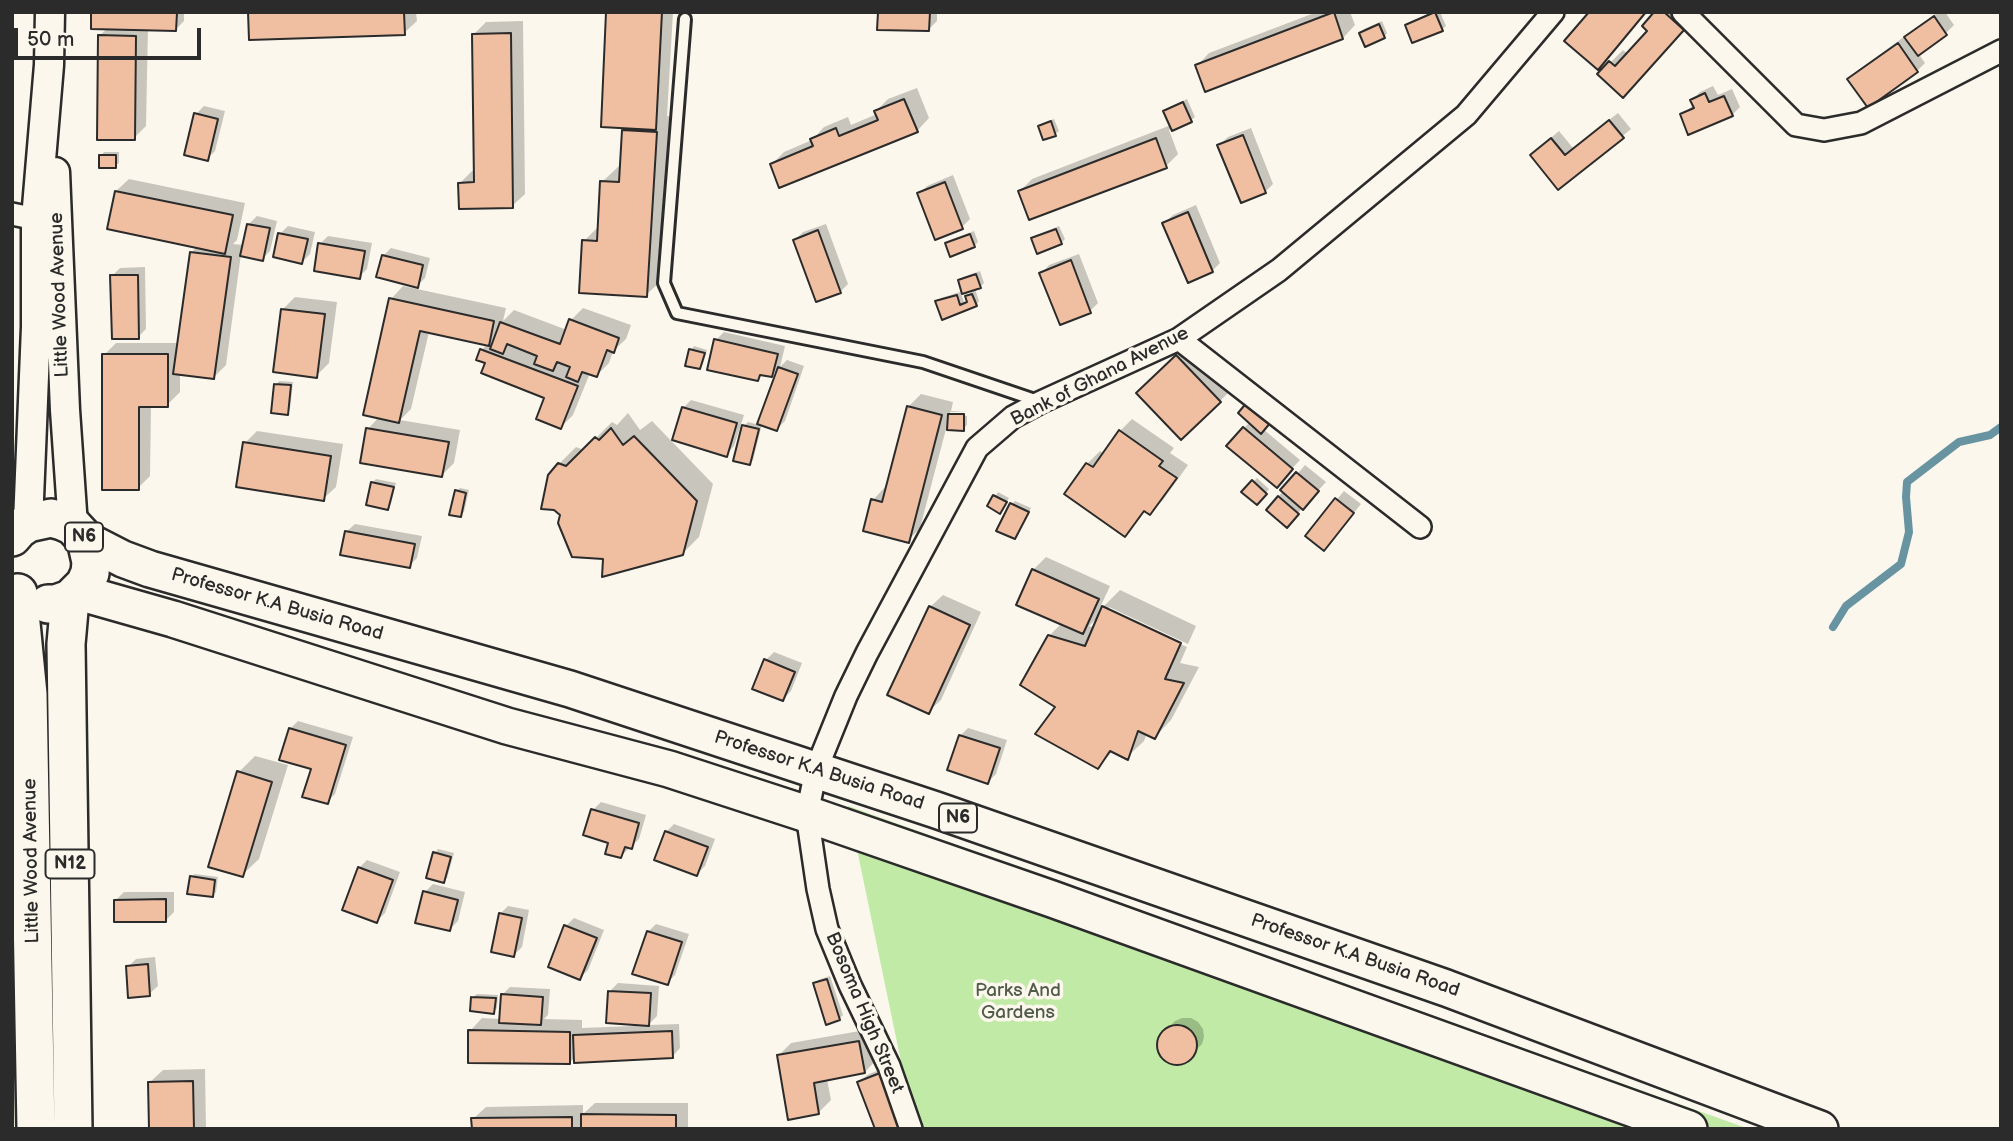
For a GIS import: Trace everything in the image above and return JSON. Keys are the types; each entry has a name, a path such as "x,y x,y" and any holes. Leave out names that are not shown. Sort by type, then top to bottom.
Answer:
{"highway":[{"name":"N6","path":"15,589 30,601 56,604 74,596 85,584 91,562 80,533 62,520 51,518 18,529"},
{"name":"Little Wood Avenue","path":"15,589 29,694 24,1017 36,1129"},
{"name":"Little Wood Avenue","path":"73,1129 66,644 74,596"}],"main road":[{"name":"Professor K.A Busia Road","path":"80,533 123,559 150,569 570,689 816,770 1446,988 1820,1129"},
{"name":"N6","path":"74,596 173,619 507,726 669,769 807,814 1052,899 1689,1129"}],"street":[{"name":"Little Wood Avenue","path":"50,12 49,65 65,410 80,533"},
{"name":"Bank of Ghana Avenue","path":"807,814 816,770 846,696 977,449 1013,417 1179,340 1279,270 1466,115 1553,12"},
{"path":"1683,12 1796,125 1824,130 1861,123 2001,51"},
{"name":"Little Wood Avenue","path":"18,529 36,327 24,217 49,65"},
{"path":"1179,340 1420,527"},
{"name":"Bosoma High Street","path":"807,814 827,929 850,985 889,1066 911,1129"},
{"path":"24,1017 72,1020"}],"lane":[{"path":"685,19 664,283 677,313 923,362 1041,402"}],"green space":[{"name":"Parks And Gardens","path":"848,806 1749,1129 915,1129"}],"building":[{"path":"91,12 177,13 176,31 91,29"},
{"path":"248,12 404,12 405,35 249,40"},
{"path":"606,12 662,12 656,130 601,127"},
{"path":"878,12 930,12 929,31 877,30"},
{"path":"1334,12 1343,39 1205,92 1195,65"},
{"path":"1435,12 1443,31 1412,43 1405,25"},
{"path":"1589,12 1646,12 1598,70 1564,41"},
{"path":"1654,12 1664,12 1684,30 1623,98 1597,74 1609,61 1615,66 1647,31 1642,26"},
{"path":"1934,16 1947,35 1918,56 1904,37"},
{"path":"1379,24 1385,38 1365,47 1359,33"},
{"path":"511,33 513,208 459,209 458,183 474,182 472,34"},
{"path":"98,35 136,36 135,140 97,140"},
{"path":"1898,43 1918,72 1868,108 1847,79"},
{"path":"1705,93 1709,102 1724,96 1733,116 1688,135 1680,114 1694,108 1690,100"},
{"path":"904,99 918,132 779,188 770,164 813,146 810,139 836,128 839,136 878,120 874,111"},
{"path":"1183,102 1192,122 1172,131 1163,111"},
{"path":"194,113 218,119 208,161 184,155"},
{"path":"1609,120 1624,138 1558,190 1530,155 1551,138 1565,155"},
{"path":"1051,121 1056,136 1043,140 1038,126"},
{"path":"622,130 657,132 647,297 579,293 582,240 597,241 600,181 619,182"},
{"path":"1243,135 1266,193 1241,203 1217,145"},
{"path":"1156,138 1167,168 1029,220 1018,191"},
{"path":"99,155 116,155 116,168 99,168"},
{"path":"945,182 963,229 935,240 917,193"},
{"path":"115,191 233,215 225,254 107,229"},
{"path":"1188,212 1213,272 1188,283 1162,223"},
{"path":"247,224 270,228 263,261 240,256"},
{"path":"1056,229 1062,244 1037,254 1031,238"},
{"path":"818,230 841,293 816,302 793,240"},
{"path":"278,233 308,239 302,264 273,257"},
{"path":"970,234 975,247 950,257 945,243"},
{"path":"318,243 365,251 360,279 314,271"},
{"path":"190,252 231,257 214,379 173,374"},
{"path":"382,255 423,265 418,288 376,277"},
{"path":"1071,260 1091,313 1060,325 1039,273"},
{"path":"976,274 981,288 962,294 958,280"},
{"path":"110,275 138,275 139,339 112,339"},
{"path":"972,294 977,306 942,320 935,301 957,295 960,305 967,302 965,296"},
{"path":"389,298 494,321 489,346 420,331 399,423 363,415"},
{"path":"281,309 325,314 317,378 273,372"},
{"path":"569,319 619,338 614,353 607,350 597,377 582,372 578,382 566,377 570,367 557,362 553,371 534,364 537,356 507,344 503,354 490,349 500,322 560,344"},
{"path":"714,339 778,354 772,377 760,375 758,381 707,370"},
{"path":"480,349 578,386 561,429 536,419 544,398 481,373 485,363 476,360"},
{"path":"689,349 705,353 700,369 685,366"},
{"path":"102,354 168,354 168,407 139,407 139,490 102,490"},
{"path":"1176,355 1221,402 1181,440 1136,393"},
{"path":"778,367 798,374 777,431 757,424"},
{"path":"274,384 291,385 288,415 271,413"},
{"path":"1248,401 1271,422 1261,434 1238,413"},
{"path":"907,406 942,415 909,543 863,531 871,499 882,502"},
{"path":"682,407 737,423 727,457 672,440"},
{"path":"948,414 964,414 964,431 947,430"},
{"path":"742,425 759,429 750,465 733,461"},
{"path":"1243,427 1293,469 1277,488 1226,446"},
{"path":"366,428 449,442 442,477 360,463"},
{"path":"611,428 623,445 634,436 697,501 683,555 602,577 603,559 572,557 558,523 560,515 554,510 541,509 548,475 558,463 566,466 595,437 599,440"},
{"path":"1119,430 1163,461 1159,466 1177,478 1150,515 1144,511 1125,537 1064,494 1086,463 1093,467"},
{"path":"243,442 331,456 324,501 236,487"},
{"path":"1296,472 1319,491 1303,510 1280,490"},
{"path":"1252,480 1267,494 1257,505 1241,492"},
{"path":"371,482 394,487 388,510 366,505"},
{"path":"455,490 466,493 461,517 449,515"},
{"path":"993,495 1007,502 1000,514 987,506"},
{"path":"1278,496 1299,514 1287,528 1266,510"},
{"path":"1335,498 1354,513 1324,551 1305,536"},
{"path":"1010,503 1029,512 1015,539 996,531"},
{"path":"345,531 415,544 410,568 340,555"},
{"path":"1032,569 1099,599 1083,634 1016,605"},
{"path":"929,606 970,625 929,714 887,695"},
{"path":"1102,606 1181,643 1165,679 1184,683 1155,739 1138,731 1128,760 1110,751 1098,769 1035,734 1055,707 1020,685 1048,635 1085,646"},
{"path":"764,659 795,672 783,701 752,689"},
{"path":"289,728 346,745 328,804 302,797 311,769 279,760"},
{"path":"959,735 1000,748 988,784 947,770"},
{"path":"237,771 272,782 243,877 208,867"},
{"path":"591,809 639,823 632,849 625,847 621,858 605,854 608,843 583,835"},
{"path":"665,831 708,847 697,876 654,860"},
{"path":"433,852 451,857 444,883 426,878"},
{"path":"358,867 393,880 377,923 342,910"},
{"path":"190,876 215,880 213,897 187,894"},
{"path":"423,891 458,900 450,931 415,923"},
{"path":"166,899 166,922 114,922 114,900"},
{"path":"499,913 522,918 514,957 491,952"},
{"path":"564,925 597,938 580,980 548,967"},
{"path":"647,931 682,942 668,985 632,974"},
{"path":"148,964 150,996 128,998 126,966"},
{"path":"827,979 840,1020 826,1025 813,983"},
{"path":"608,991 651,993 649,1026 606,1023"},
{"path":"501,994 543,997 541,1025 499,1023"},
{"path":"471,997 496,998 494,1014 470,1011"},
{"path":"1177,1025 1191,1031 1197,1045 1191,1059 1177,1065 1163,1059 1157,1045 1163,1031"},
{"path":"468,1030 570,1032 570,1064 468,1063"},
{"path":"672,1031 673,1058 574,1063 573,1035"},
{"path":"859,1041 865,1073 814,1083 819,1114 788,1120 777,1055"},
{"path":"880,1073 903,1129 875,1129 857,1082"},
{"path":"193,1081 194,1129 149,1129 148,1082"},
{"path":"581,1114 676,1115 676,1129 581,1129"},
{"path":"572,1117 572,1129 472,1129 471,1118"}],"waterway":[{"path":"1833,627 1846,606 1901,564 1909,532 1907,482 1959,442 1990,435 2001,427"}]}
